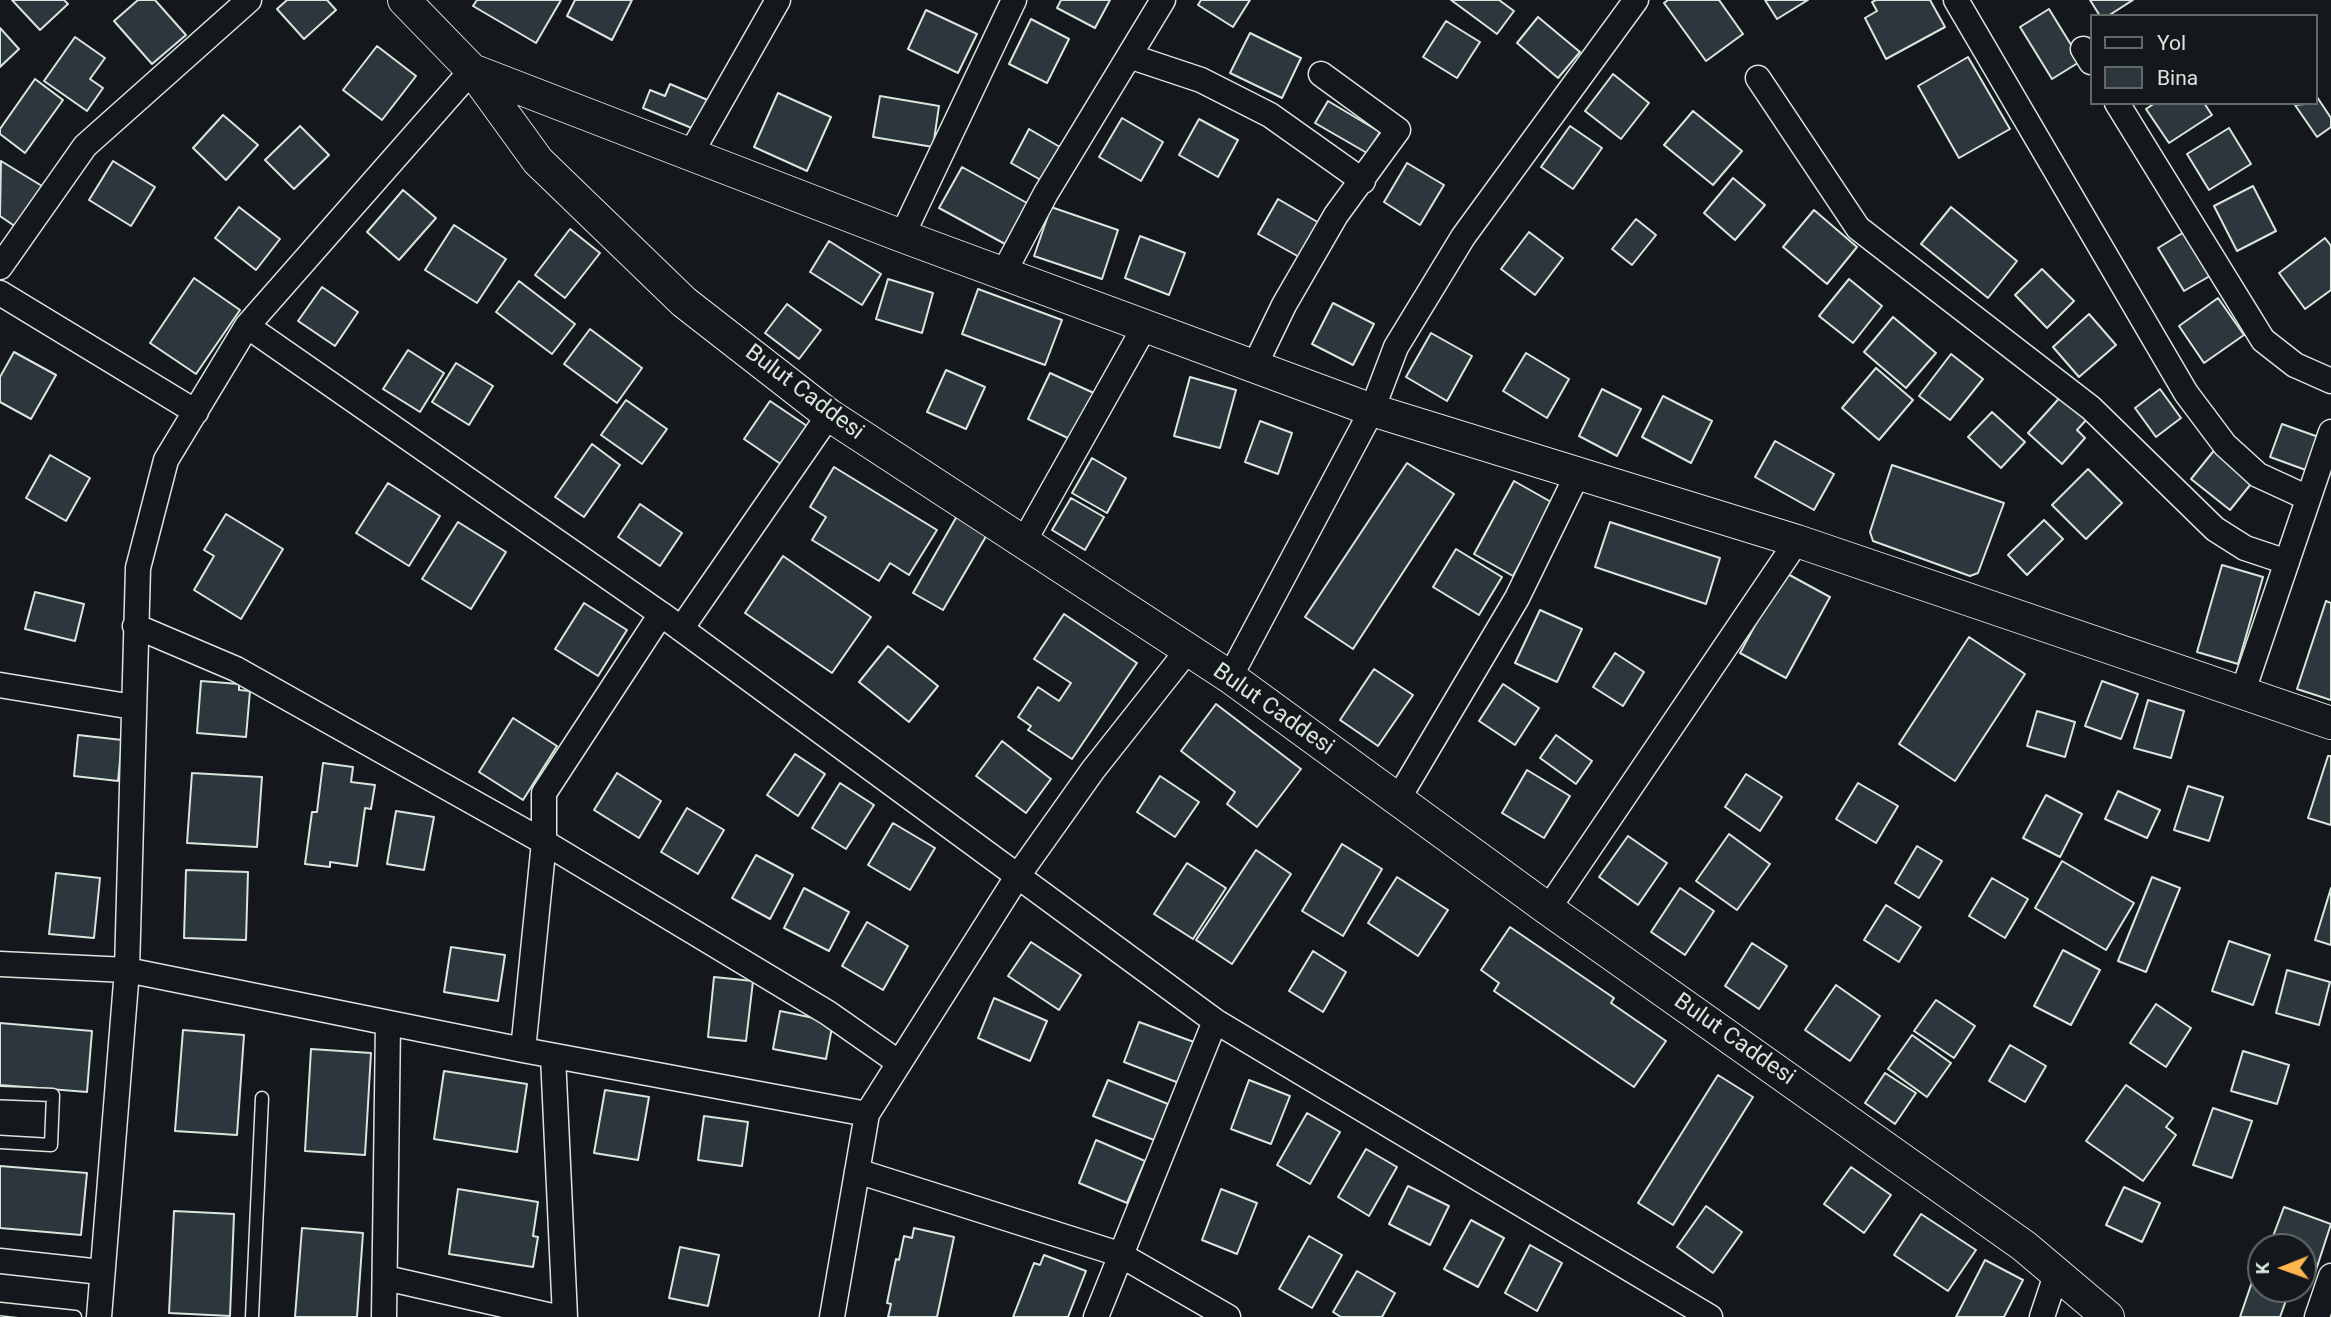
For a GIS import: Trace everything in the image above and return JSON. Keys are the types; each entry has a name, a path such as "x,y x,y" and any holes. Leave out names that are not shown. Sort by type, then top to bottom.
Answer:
{"street":[{"path":"0,267 85,146 249,0"},
{"path":"690,155 778,0"},
{"path":"902,236 1014,0"},
{"path":"1003,274 1046,194 1163,0"},
{"path":"1956,0 2186,393 2225,445 2258,475 2308,498"},
{"path":"1230,677 1372,410 1396,347 1463,237 1629,3"},
{"name":"Bulut Caddesi","path":"419,5 472,70 538,161 674,293 829,415 1230,677 1548,909 2013,1238 2108,1317"},
{"path":"1129,56 1201,80 1270,115 1363,181"},
{"path":"99,1317 100,1272 127,970 138,568 166,460 247,326 472,70 902,236 1372,410 1797,541 2331,723"},
{"path":"1254,367 1284,305 1330,226 1398,130 1321,74"},
{"path":"1758,78 1823,180 1858,228 2091,408 2215,529 2245,548 2287,562"},
{"path":"2118,105 2263,340 2295,365 2331,381"},
{"path":"0,293 196,412"},
{"path":"247,326 661,614 1215,1021 1710,1317"},
{"path":"1023,543 1145,326"},
{"path":"681,629 829,415"},
{"path":"2242,694 2331,432"},
{"path":"1398,799 1517,598 1577,473"},
{"path":"1548,909 1797,541"},
{"path":"523,1050 544,842 544,793 661,614"},
{"path":"135,626 236,669 544,842 828,1013 898,1062"},
{"path":"832,1317 867,1114 1017,877 1093,770 1187,651"},
{"path":"0,685 133,707"},
{"path":"0,964 127,970 553,1056 867,1114"},
{"path":"1096,1317 1119,1254 1215,1021"},
{"path":"384,1317 388,1023"},
{"path":"553,1056 565,1317"},
{"path":"857,1171 1119,1254 1228,1317"},
{"path":"0,1261 100,1272"},
{"path":"2042,1317 2057,1272"},
{"path":"2317,1317 2331,1276"},
{"path":"386,1278 556,1317"}],"lane":[{"path":"0,1093 53,1096 51,1145 0,1142"},
{"path":"252,1317 262,1098"},
{"path":"0,1309 75,1317"}],"building":[{"path":"12,0 64,0 68,4 40,30"},
{"path":"138,0 155,0 186,35 152,64 114,21"},
{"path":"287,0 327,0 336,10 304,39 277,9"},
{"path":"477,0 561,0 536,43 473,6"},
{"path":"575,0 632,0 612,40 567,16"},
{"path":"1061,0 1110,0 1095,28 1057,8"},
{"path":"1201,0 1250,0 1233,27 1198,5"},
{"path":"1451,0 1499,0 1514,11 1497,34"},
{"path":"1668,0 1719,0 1743,34 1706,61 1664,3"},
{"path":"1765,0 1808,0 1777,19"},
{"path":"1930,0 1945,27 1886,59 1865,18 1877,11 1872,2"},
{"path":"2090,0 2133,0 2111,14 2099,14"},
{"path":"2049,9 2081,61 2052,79 2020,27"},
{"path":"926,10 977,34 958,73 908,49"},
{"path":"1538,17 1580,52 1558,78 1517,43"},
{"path":"1031,19 1069,39 1047,83 1009,64"},
{"path":"1446,21 1480,42 1457,78 1423,57"},
{"path":"0,28 19,49 0,67"},
{"path":"1250,33 1301,58 1282,98 1230,73"},
{"path":"75,37 105,58 90,79 103,88 87,111 44,81"},
{"path":"377,46 416,76 382,120 343,90"},
{"path":"1968,57 2010,129 1959,158 1918,86"},
{"path":"1613,74 1649,103 1621,139 1585,111"},
{"path":"35,79 63,100 25,153 0,134 0,129"},
{"path":"670,84 710,101 699,131 643,108 650,90 665,96"},
{"path":"778,93 831,117 807,171 754,147"},
{"path":"880,96 939,106 933,147 873,137"},
{"path":"2317,97 2331,118 2331,127 2317,137 2295,105 2317,105"},
{"path":"1328,101 1380,132 1367,153 1315,123"},
{"path":"2152,105 2205,105 2212,115 2169,143 2146,109"},
{"path":"1693,111 1742,151 1713,185 1664,145"},
{"path":"223,115 258,145 226,180 193,148"},
{"path":"1122,118 1163,142 1141,181 1099,157"},
{"path":"1199,119 1238,140 1218,177 1179,155"},
{"path":"300,126 329,155 294,189 265,160"},
{"path":"1570,126 1602,148 1573,189 1541,167"},
{"path":"2229,128 2251,164 2209,190 2187,154"},
{"path":"1029,129 1065,150 1046,183 1011,163"},
{"path":"1,161 42,186 16,227 0,216"},
{"path":"113,161 155,187 131,226 89,200"},
{"path":"1407,163 1444,185 1420,225 1384,202"},
{"path":"962,167 1027,203 1005,244 939,208"},
{"path":"1733,178 1765,205 1735,240 1704,213"},
{"path":"2253,186 2276,231 2237,251 2214,206"},
{"path":"403,190 436,218 399,260 367,232"},
{"path":"1278,199 1321,224 1301,258 1258,234"},
{"path":"239,207 280,239 256,270 215,238"},
{"path":"1051,207 1118,230 1102,279 1034,256"},
{"path":"1951,207 2017,261 1988,298 1921,244"},
{"path":"1814,210 1857,247 1827,284 1783,247"},
{"path":"1636,219 1656,235 1632,265 1612,249"},
{"path":"454,225 506,259 477,303 425,270"},
{"path":"570,229 600,253 565,298 535,275"},
{"path":"2189,229 2215,273 2184,291 2158,248"},
{"path":"1529,232 1563,258 1535,295 1501,269"},
{"path":"1140,236 1185,253 1169,295 1125,278"},
{"path":"2325,238 2331,246 2331,290 2305,309 2279,273"},
{"path":"829,241 881,274 862,305 810,272"},
{"path":"2042,269 2074,301 2047,328 2015,295"},
{"path":"194,278 240,310 196,374 150,343"},
{"path":"888,279 933,293 922,333 876,319"},
{"path":"1849,279 1882,306 1853,343 1819,316"},
{"path":"519,281 575,324 552,354 496,312"},
{"path":"322,287 358,312 335,346 298,321"},
{"path":"978,289 1062,320 1045,365 962,334"},
{"path":"2218,298 2244,335 2204,363 2179,326"},
{"path":"1333,303 1374,324 1353,365 1312,344"},
{"path":"787,304 821,330 799,359 765,333"},
{"path":"2089,314 2116,345 2079,377 2053,347"},
{"path":"1893,317 1936,353 1906,388 1864,352"},
{"path":"590,329 642,368 617,403 564,364"},
{"path":"1431,333 1472,356 1447,401 1406,377"},
{"path":"408,350 444,373 420,412 383,389"},
{"path":"14,352 56,375 31,419 0,402 0,377"},
{"path":"1526,353 1569,379 1547,418 1503,391"},
{"path":"1951,354 1983,379 1950,420 1919,396"},
{"path":"456,363 493,386 469,425 432,402"},
{"path":"1876,368 1913,400 1879,440 1842,408"},
{"path":"946,370 985,387 966,429 927,412"},
{"path":"1050,373 1096,394 1074,441 1028,419"},
{"path":"1190,377 1236,390 1220,448 1174,436"},
{"path":"1602,389 1641,409 1617,456 1579,436"},
{"path":"2160,389 2181,418 2156,437 2135,408"},
{"path":"2063,394 2089,417 2077,430 2085,438 2062,464 2028,433"},
{"path":"1663,396 1712,421 1691,463 1642,437"},
{"path":"626,400 667,429 642,464 601,435"},
{"path":"770,401 810,428 785,467 744,439"},
{"path":"1992,412 2025,442 2001,468 1968,437"},
{"path":"1260,421 1292,433 1278,474 1245,462"},
{"path":"2282,424 2327,440 2314,473 2270,457"},
{"path":"1775,441 1834,474 1814,510 1755,477"},
{"path":"592,444 620,465 584,517 555,497"},
{"path":"2216,448 2255,479 2230,510 2191,479"},
{"path":"50,455 90,478 66,521 26,498"},
{"path":"1092,458 1126,478 1107,513 1072,493"},
{"path":"1407,463 1454,494 1353,649 1305,617"},
{"path":"1892,465 2004,503 1978,573 1970,576 1873,541 1870,532"},
{"path":"834,467 937,530 909,575 890,563 879,581 812,540 826,517 810,507"},
{"path":"2088,469 2122,503 2086,539 2052,505"},
{"path":"1514,481 1553,503 1513,576 1474,554"},
{"path":"388,483 440,516 409,566 356,533"},
{"path":"1071,498 1104,517 1085,550 1052,530"},
{"path":"640,504 682,533 660,566 618,537"},
{"path":"226,514 283,549 241,619 194,590 214,556 204,550"},
{"path":"957,516 988,533 943,610 913,593"},
{"path":"2044,520 2063,539 2027,575 2008,555"},
{"path":"458,522 506,552 471,609 422,579"},
{"path":"1610,522 1720,558 1706,604 1595,567"},
{"path":"1456,549 1502,577 1479,615 1433,587"},
{"path":"783,556 871,617 832,673 745,613"},
{"path":"2222,565 2263,577 2238,664 2197,652"},
{"path":"1784,572 1830,597 1786,678 1740,653"},
{"path":"35,592 84,604 75,641 25,629"},
{"path":"2326,601 2331,603 2331,700 2297,689"},
{"path":"584,603 627,630 598,676 555,649"},
{"path":"1540,610 1582,629 1557,682 1515,663"},
{"path":"1064,614 1137,663 1072,759 1028,730 1031,726 1018,717 1038,687 1059,701 1071,683 1034,659"},
{"path":"1969,637 2025,674 1955,781 1899,744"},
{"path":"888,646 938,686 909,722 859,682"},
{"path":"1615,653 1644,672 1623,706 1593,687"},
{"path":"1374,669 1413,695 1378,746 1340,720"},
{"path":"201,681 239,684 239,690 250,691 246,737 197,733"},
{"path":"2102,681 2138,694 2121,739 2085,726"},
{"path":"1503,684 1539,708 1515,745 1479,721"},
{"path":"2148,700 2184,711 2171,758 2134,748"},
{"path":"1216,704 1301,769 1257,827 1227,804 1235,792 1181,751"},
{"path":"2037,711 2075,722 2065,757 2027,746"},
{"path":"513,718 557,746 523,800 479,772"},
{"path":"78,735 122,740 118,781 74,776"},
{"path":"1556,735 1592,761 1576,784 1540,758"},
{"path":"1002,741 1051,779 1026,813 976,776"},
{"path":"795,754 825,774 798,816 767,795"},
{"path":"2328,756 2331,756 2331,825 2308,818"},
{"path":"323,763 353,767 351,782 375,785 371,809 365,808 357,866 330,862 330,867 305,864 312,812 317,812"},
{"path":"1527,770 1570,796 1544,838 1502,813"},
{"path":"192,773 262,777 257,847 187,843"},
{"path":"617,773 661,801 639,838 594,810"},
{"path":"1746,774 1782,797 1760,831 1725,807"},
{"path":"1160,776 1199,802 1175,837 1137,812"},
{"path":"840,783 874,805 846,849 812,828"},
{"path":"1858,783 1898,806 1876,843 1836,819"},
{"path":"2188,786 2223,797 2209,841 2174,830"},
{"path":"2118,791 2160,810 2147,838 2105,819"},
{"path":"2046,795 2082,814 2060,857 2023,838"},
{"path":"687,808 724,830 698,874 661,852"},
{"path":"396,811 434,817 424,870 387,864"},
{"path":"893,823 935,848 910,890 868,865"},
{"path":"1729,834 1770,864 1737,910 1696,881"},
{"path":"1628,836 1667,863 1638,905 1599,877"},
{"path":"1342,844 1382,869 1343,936 1302,911"},
{"path":"1917,846 1942,861 1919,898 1895,883"},
{"path":"1256,850 1291,874 1232,964 1196,940"},
{"path":"756,855 793,875 770,919 732,898"},
{"path":"2062,861 2134,903 2106,950 2035,908"},
{"path":"1187,863 1226,888 1193,939 1154,914"},
{"path":"186,870 248,872 246,940 184,938"},
{"path":"56,873 100,878 94,938 49,934"},
{"path":"1397,877 1448,910 1418,956 1368,923"},
{"path":"2152,877 2180,888 2146,972 2118,961"},
{"path":"1992,878 2028,899 2005,938 1969,916"},
{"path":"804,888 849,912 829,951 784,928"},
{"path":"1680,888 1714,911 1685,955 1651,932"},
{"path":"2331,888 2331,945 2315,940"},
{"path":"1886,905 1921,927 1899,962 1864,940"},
{"path":"867,922 908,946 883,990 842,966"},
{"path":"1510,927 1614,998 1611,1003 1666,1041 1634,1087 1494,991 1499,983 1481,970"},
{"path":"2229,941 2270,955 2253,1005 2212,991"},
{"path":"1031,942 1081,975 1059,1010 1008,976"},
{"path":"1752,943 1787,966 1759,1009 1725,986"},
{"path":"451,947 505,955 498,1001 444,992"},
{"path":"2063,950 2100,970 2071,1025 2034,1006"},
{"path":"1313,951 1346,972 1323,1012 1289,991"},
{"path":"2287,970 2330,982 2319,1025 2276,1013"},
{"path":"714,977 753,981 746,1041 708,1037"},
{"path":"1836,985 1880,1016 1850,1061 1805,1030"},
{"path":"994,998 1047,1021 1030,1061 978,1038"},
{"path":"1936,1000 1975,1026 1954,1058 1914,1031"},
{"path":"2156,1004 2191,1028 2166,1067 2130,1043"},
{"path":"780,1011 833,1022 826,1059 773,1049"},
{"path":"1139,1022 1194,1042 1179,1083 1124,1062"},
{"path":"0,1023 92,1031 87,1092 0,1085"},
{"path":"183,1030 244,1035 237,1135 175,1131"},
{"path":"1912,1035 1951,1063 1927,1097 1888,1069"},
{"path":"2010,1045 2046,1066 2025,1102 1989,1081"},
{"path":"311,1049 371,1053 365,1155 305,1151"},
{"path":"2243,1051 2289,1065 2277,1104 2231,1091"},
{"path":"444,1071 527,1084 517,1152 434,1139"},
{"path":"1885,1073 1916,1093 1895,1124 1865,1103"},
{"path":"1718,1075 1753,1097 1673,1225 1638,1203"},
{"path":"1108,1080 1168,1104 1154,1140 1093,1116"},
{"path":"1249,1080 1290,1096 1271,1144 1231,1129"},
{"path":"2126,1085 2173,1118 2166,1127 2176,1135 2143,1181 2086,1141"},
{"path":"605,1090 649,1097 638,1160 594,1153"},
{"path":"2213,1108 2252,1121 2232,1178 2193,1165"},
{"path":"1307,1113 1340,1132 1310,1184 1277,1165"},
{"path":"704,1116 748,1122 742,1166 698,1160"},
{"path":"1096,1140 1145,1161 1127,1203 1079,1183"},
{"path":"1366,1149 1397,1167 1369,1216 1338,1197"},
{"path":"0,1166 87,1173 81,1235 0,1228"},
{"path":"1851,1167 1891,1195 1864,1233 1824,1204"},
{"path":"1408,1186 1449,1206 1430,1245 1389,1224"},
{"path":"2124,1187 2160,1203 2142,1242 2106,1225"},
{"path":"458,1189 538,1202 533,1236 538,1237 533,1267 449,1254"},
{"path":"1221,1189 1257,1203 1237,1254 1202,1240"},
{"path":"1706,1206 1742,1232 1713,1273 1677,1247"},
{"path":"2284,1207 2331,1224 2317,1267 2317,1233 2274,1233"},
{"path":"174,1211 234,1214 230,1316 169,1313"},
{"path":"1921,1214 1976,1250 1948,1291 1894,1255"},
{"path":"1471,1220 1504,1238 1478,1287 1444,1269"},
{"path":"302,1228 363,1233 357,1317 295,1317"},
{"path":"914,1228 954,1237 937,1317 888,1317 891,1304 887,1303 896,1259 899,1260 904,1236 912,1238"},
{"path":"1309,1236 1342,1255 1312,1308 1279,1289"},
{"path":"1530,1245 1562,1263 1537,1311 1505,1293"},
{"path":"680,1247 719,1255 708,1306 669,1298"},
{"path":"1044,1255 1086,1271 1068,1317 1013,1317 1034,1263 1040,1265"},
{"path":"1985,1260 2023,1280 2004,1317 1956,1317"},
{"path":"1357,1271 1395,1293 1382,1317 1341,1317 1333,1312"},
{"path":"2247,1297 2247,1303 2285,1303 2280,1317 2240,1317"}]}
